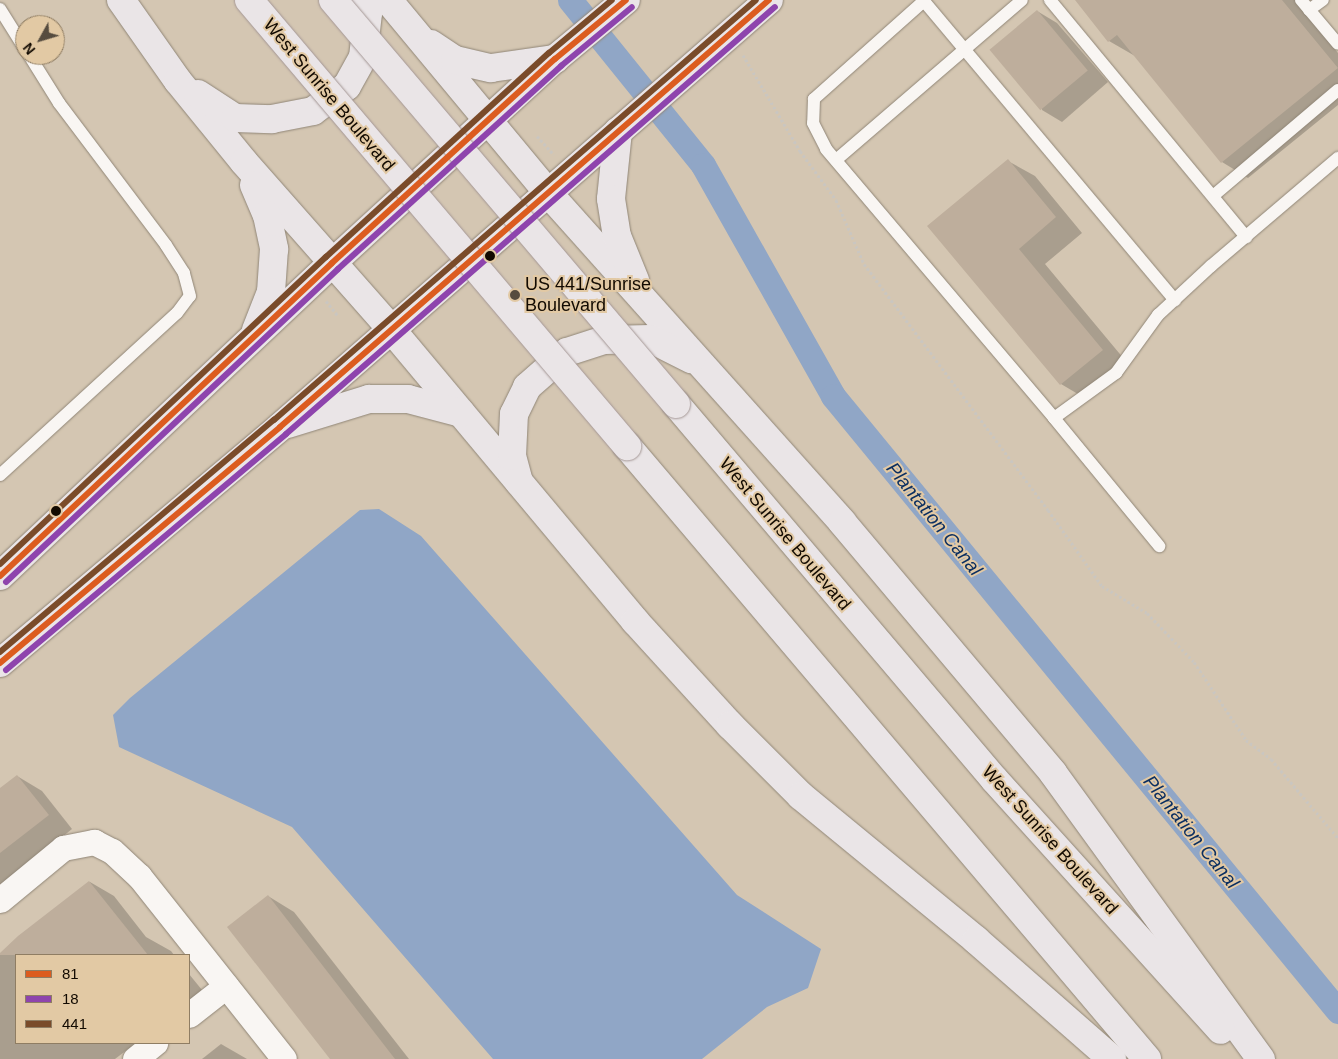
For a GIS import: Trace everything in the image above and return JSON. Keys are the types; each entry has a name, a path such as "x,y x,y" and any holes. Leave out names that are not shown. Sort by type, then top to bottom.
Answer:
{"main road":[{"path":"121,0 178,81 244,162 391,329 635,621 730,725 802,796 976,940 1112,1059"},
{"name":"West Sunrise Boulevard","path":"249,0 1148,1059"},
{"name":"West Sunrise Boulevard","path":"333,0 994,779 1247,1059"},
{"path":"178,81 235,118 272,120 313,111 347,86 364,57 368,13 366,0"},
{"path":"388,0 549,194 842,522 1053,773 1261,1059"},
{"path":"0,576 332,262 486,120 626,0"},
{"path":"0,663 280,427 769,0"},
{"path":"415,33 455,60 491,68 555,59"},
{"path":"618,131 611,199 617,236 643,297"},
{"path":"244,162 267,215 274,249 271,292 252,339"},
{"path":"519,483 512,456 514,414 527,387 567,352 604,340 651,339 703,366"},
{"path":"280,427 369,399 408,399 462,414"}],"street":[{"path":"0,900 64,848 94,842 112,851 139,876 284,1059"},
{"path":"190,1015 226,986"},
{"path":"135,1059 154,1044"}],"lane":[{"path":"1159,546 1054,418 826,149 813,123 814,99 924,0 1175,300"},
{"path":"836,160 1022,0"},
{"path":"1050,0 1246,237"},
{"path":"1322,0 1305,5 1338,44"},
{"path":"0,9 15,33"},
{"path":"0,475 177,313 190,296 184,273 166,245 59,103 35,65"},
{"path":"1213,196 1338,90"},
{"path":"1054,418 1116,373 1158,315 1338,158"}],"path":[{"path":"722,41 836,200 864,264 1048,510 1102,586 1147,613 1194,662 1246,740 1271,759 1338,838"},
{"path":"537,136 556,158"},
{"path":"322,297 338,316"}],"water":[{"path":"379,509 421,536 737,895 821,949 808,988 767,1007 702,1059 493,1059 292,827 119,747 113,715 130,698 360,510"}],"building":[{"path":"1075,0 1282,0 1338,68 1221,163 1117,35 1108,42"},
{"path":"1037,10 1088,71 1040,110 990,50"},
{"path":"1008,159 1056,217 1019,249 1103,350 1060,385 927,226"},
{"path":"17,775 49,815 0,853 0,788"},
{"path":"89,881 147,954 0,955 18,936"},
{"path":"268,895 395,1059 330,1059 227,927"}],"waterway":[{"name":"Plantation Canal","path":"570,0 703,165 833,396 1338,1011"}],"transit line":[{"name":"441","path":"0,564 326,257 549,53 612,0"},
{"name":"81","path":"0,576 332,263 555,59 626,0"},
{"name":"441","path":"0,652 274,420 756,0"},
{"name":"81","path":"0,663 280,427 769,0"},
{"name":"18","path":"6,582 338,269 561,66 632,7"},
{"name":"18","path":"6,670 286,434 775,7"}],"place":[{"name":"US 441/Sunrise Boulevard","path":"515,295"}]}
